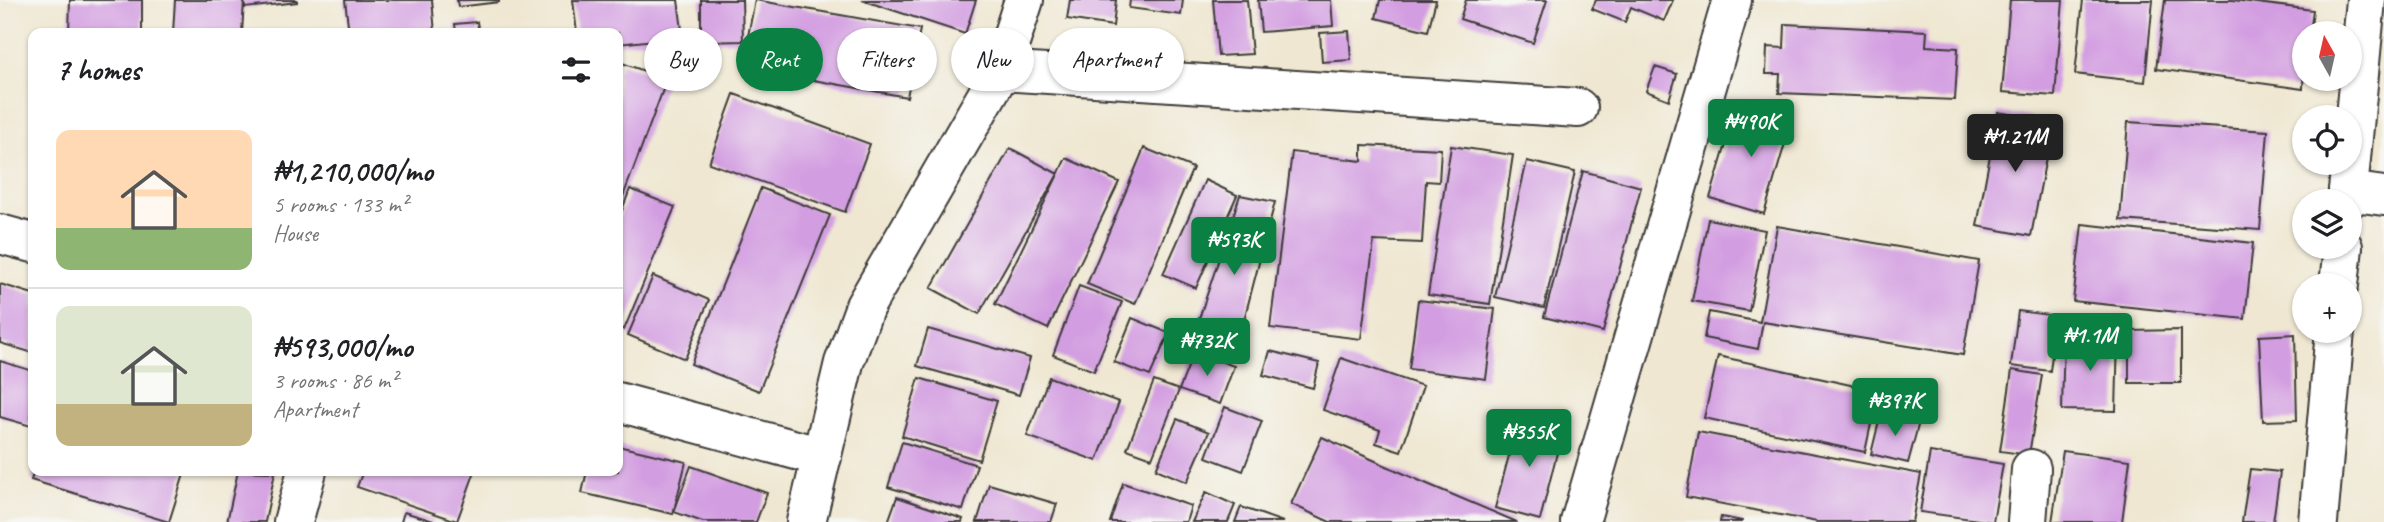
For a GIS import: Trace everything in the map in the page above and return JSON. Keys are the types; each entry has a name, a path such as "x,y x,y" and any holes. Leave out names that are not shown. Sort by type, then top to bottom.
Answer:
{"street":[{"path":"1015,28 1024,0"},
{"path":"1580,522 1732,0"},
{"path":"2359,189 2366,0"},
{"path":"1034,73 1578,108"},
{"path":"806,522 844,363 865,306 989,91"},
{"path":"0,234 28,242"},
{"path":"2318,522 2334,343"},
{"path":"623,403 822,457"},
{"path":"2027,522 2031,469"},
{"path":"293,522 306,476"}],"building":[{"path":"70,0 142,0 142,28 69,28"},
{"path":"175,0 297,0 245,8 244,1 242,28 173,28"},
{"path":"345,0 432,0 435,28 348,28"},
{"path":"457,0 499,0 499,2 458,7"},
{"path":"573,0 678,0 682,28 644,28 644,41 623,43 623,28 576,28"},
{"path":"701,0 742,0 743,28 736,28 736,41 722,42 722,28 701,28"},
{"path":"755,0 914,28 837,28 837,84 823,82 823,28 750,28"},
{"path":"862,0 976,0 967,28 951,29"},
{"path":"1070,0 1116,0 1113,26 1067,19"},
{"path":"1130,0 1183,0 1181,15 1129,8"},
{"path":"1213,0 1247,0 1252,54 1218,56"},
{"path":"1258,0 1331,0 1333,26 1261,32"},
{"path":"1380,0 1436,0 1428,31 1376,18"},
{"path":"1466,0 1547,0 1533,43 1460,19"},
{"path":"1596,0 1673,0 1664,21 1631,7 1625,22 1592,9"},
{"path":"2010,0 2063,0 2055,96 2002,92"},
{"path":"2083,0 2153,0 2145,82 2075,74"},
{"path":"2165,0 2233,0 2313,10 2312,21 2292,21 2292,88 2156,69"},
{"path":"477,22 478,28 455,28 455,24"},
{"path":"1785,24 1927,31 1926,46 1958,48 1955,100 1779,93 1780,74 1766,74 1767,47 1784,48"},
{"path":"1349,31 1351,60 1322,62 1320,33"},
{"path":"623,63 644,71 644,91 663,91 623,197"},
{"path":"1655,67 1677,74 1669,100 1646,91"},
{"path":"874,91 908,91 907,97"},
{"path":"734,94 870,144 845,212 709,163"},
{"path":"1738,104 1792,120 1764,214 1710,198"},
{"path":"1998,112 2053,121 2031,236 1977,226"},
{"path":"2128,122 2268,131 2260,230 2120,220"},
{"path":"1362,145 1441,149 1439,182 1426,181 1422,243 1374,241 1361,339 1270,328 1292,152 1362,161"},
{"path":"1451,146 1513,155 1490,304 1428,295"},
{"path":"1010,148 1058,174 979,314 931,288"},
{"path":"1144,148 1193,168 1135,304 1087,284"},
{"path":"1066,158 1119,182 1048,329 995,304"},
{"path":"1527,161 1575,172 1544,308 1495,297"},
{"path":"1583,171 1641,187 1603,332 1544,317"},
{"path":"1205,180 1237,195 1196,288 1163,274"},
{"path":"761,188 830,215 759,391 691,364"},
{"path":"630,189 675,207 624,330 623,330 623,208"},
{"path":"1240,195 1275,202 1235,354 1191,343"},
{"path":"1708,219 1765,230 1749,311 1692,301"},
{"path":"2082,224 2253,243 2245,319 2073,301"},
{"path":"1777,226 1979,261 1963,355 1763,322 1758,349 1704,338 1709,312 1760,322"},
{"path":"653,276 709,300 685,359 628,335"},
{"path":"0,284 28,292 28,351 0,343"},
{"path":"1079,286 1122,302 1094,371 1053,355"},
{"path":"1418,300 1495,309 1486,379 1409,369"},
{"path":"2018,311 2057,316 2050,371 2011,366"},
{"path":"1132,318 1169,333 1150,376 1114,362"},
{"path":"928,329 1030,358 1019,395 917,366"},
{"path":"2181,330 2181,383 2129,383 2129,331"},
{"path":"2292,334 2292,343 2295,343 2297,420 2263,421 2259,336"},
{"path":"2064,335 2118,336 2116,411 2062,410"},
{"path":"1270,351 1319,363 1313,388 1263,375"},
{"path":"1194,352 1234,366 1220,404 1179,390"},
{"path":"1718,356 1878,391 1865,452 1704,418"},
{"path":"1341,358 1423,386 1401,451 1376,443 1380,430 1323,410"},
{"path":"0,361 28,369 28,425 0,417"},
{"path":"2012,370 2042,375 2029,455 2000,451"},
{"path":"1049,377 1119,402 1097,461 1027,436"},
{"path":"919,378 997,401 979,460 902,436"},
{"path":"1154,381 1179,390 1152,458 1127,449"},
{"path":"1225,407 1262,421 1243,471 1206,457"},
{"path":"1881,413 1919,422 1908,463 1871,454"},
{"path":"1519,418 1563,429 1540,520 1495,508"},
{"path":"1177,419 1209,432 1187,482 1156,469"},
{"path":"1698,432 1921,474 1912,522 1817,522 1686,497"},
{"path":"1322,437 1517,522 1330,522 1291,504"},
{"path":"902,442 977,465 963,510 888,487"},
{"path":"623,447 686,462 673,514 582,493 586,476 623,476"},
{"path":"2063,451 2130,460 2122,522 2052,522"},
{"path":"1930,452 2003,464 1993,522 1920,512"},
{"path":"691,466 767,493 756,522 703,522 674,512"},
{"path":"2250,469 2280,472 2273,522 2242,522"},
{"path":"32,476 183,476 169,522 31,480"},
{"path":"237,476 274,476 265,522 227,522"},
{"path":"361,476 473,476 457,521 357,487"},
{"path":"1123,483 1191,506 1186,522 1110,522"},
{"path":"989,484 1057,504 1051,522 977,522"},
{"path":"1206,492 1235,505 1228,522 1192,522"},
{"path":"897,497 963,519 962,522 888,522"},
{"path":"1241,507 1283,522 1235,522"},
{"path":"404,512 434,521 434,522 401,522"},
{"path":"1721,517 1742,521 1720,522"}]}
